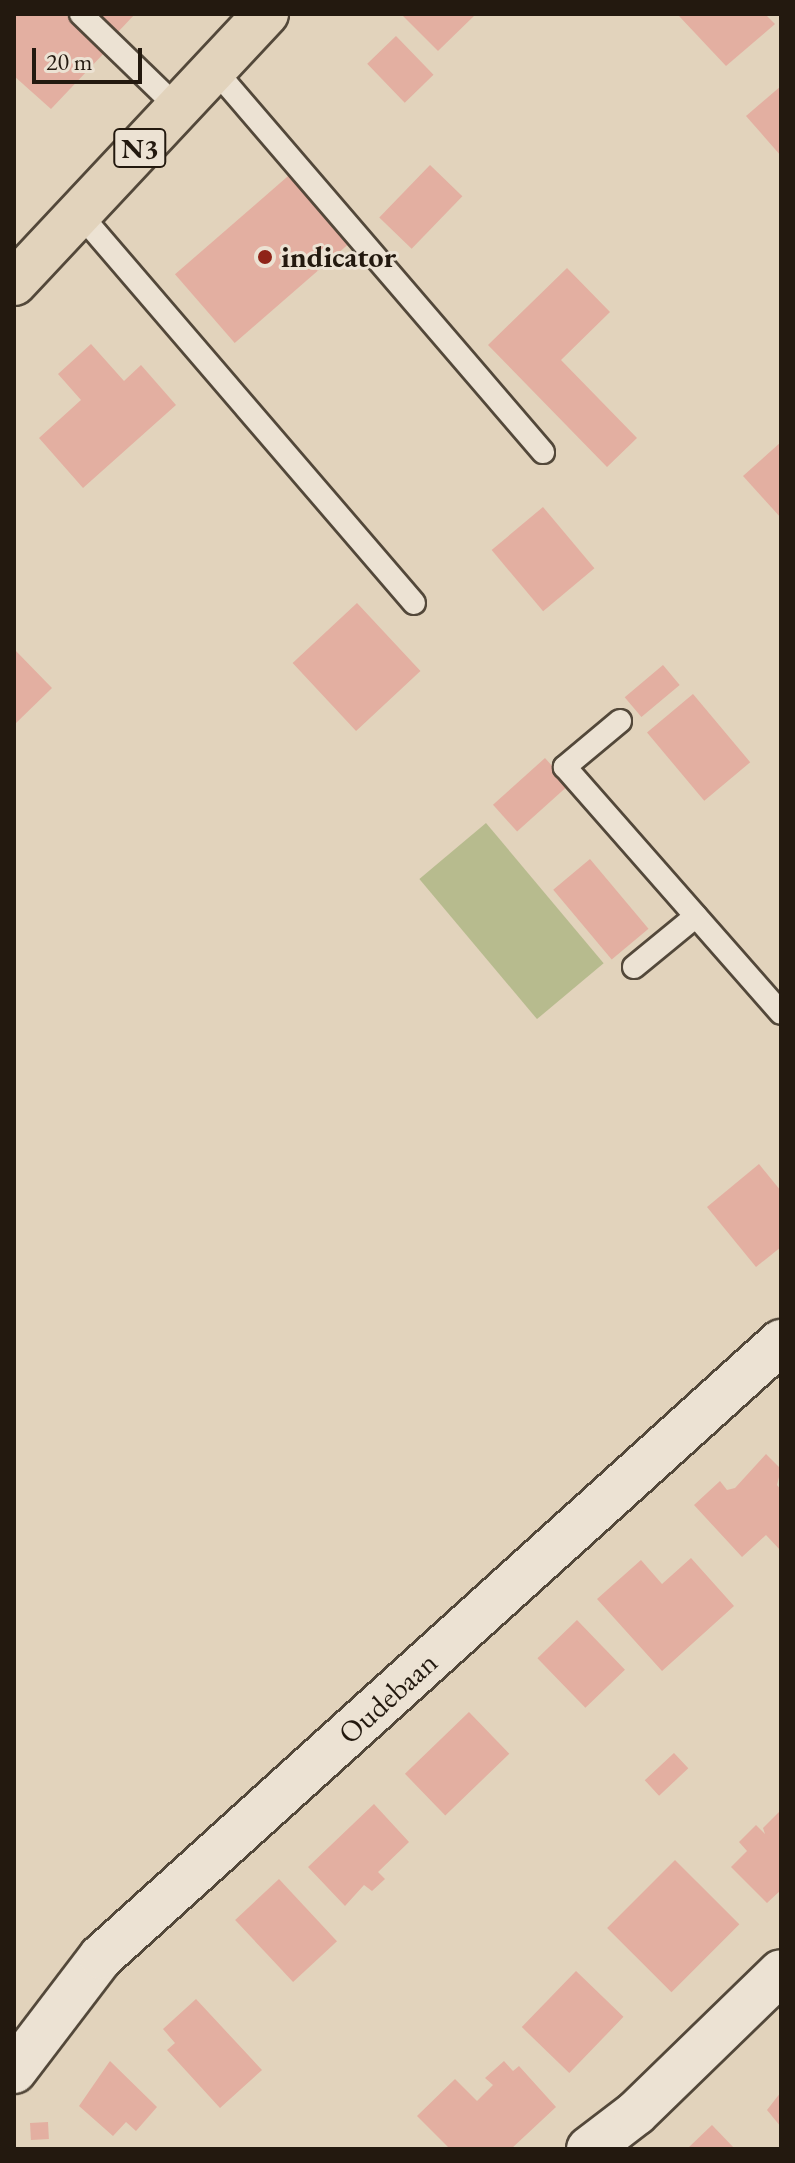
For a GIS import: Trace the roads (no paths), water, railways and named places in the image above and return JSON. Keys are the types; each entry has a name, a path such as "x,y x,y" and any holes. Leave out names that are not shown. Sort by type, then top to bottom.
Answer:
{"main road":[{"name":"N3","path":"14,283 266,14"}],"street":[{"name":"Oudebaan","path":"14,2071 101,1957 781,1342"},
{"path":"589,2149 636,2113 781,1972"}],"lane":[{"path":"81,14 178,108"},
{"path":"214,69 543,452"},
{"path":"79,213 414,603"},
{"path":"620,721 565,767 781,1013"},
{"path":"634,967 696,916"}],"place":[{"name":"indicator","path":"265,257"}]}
